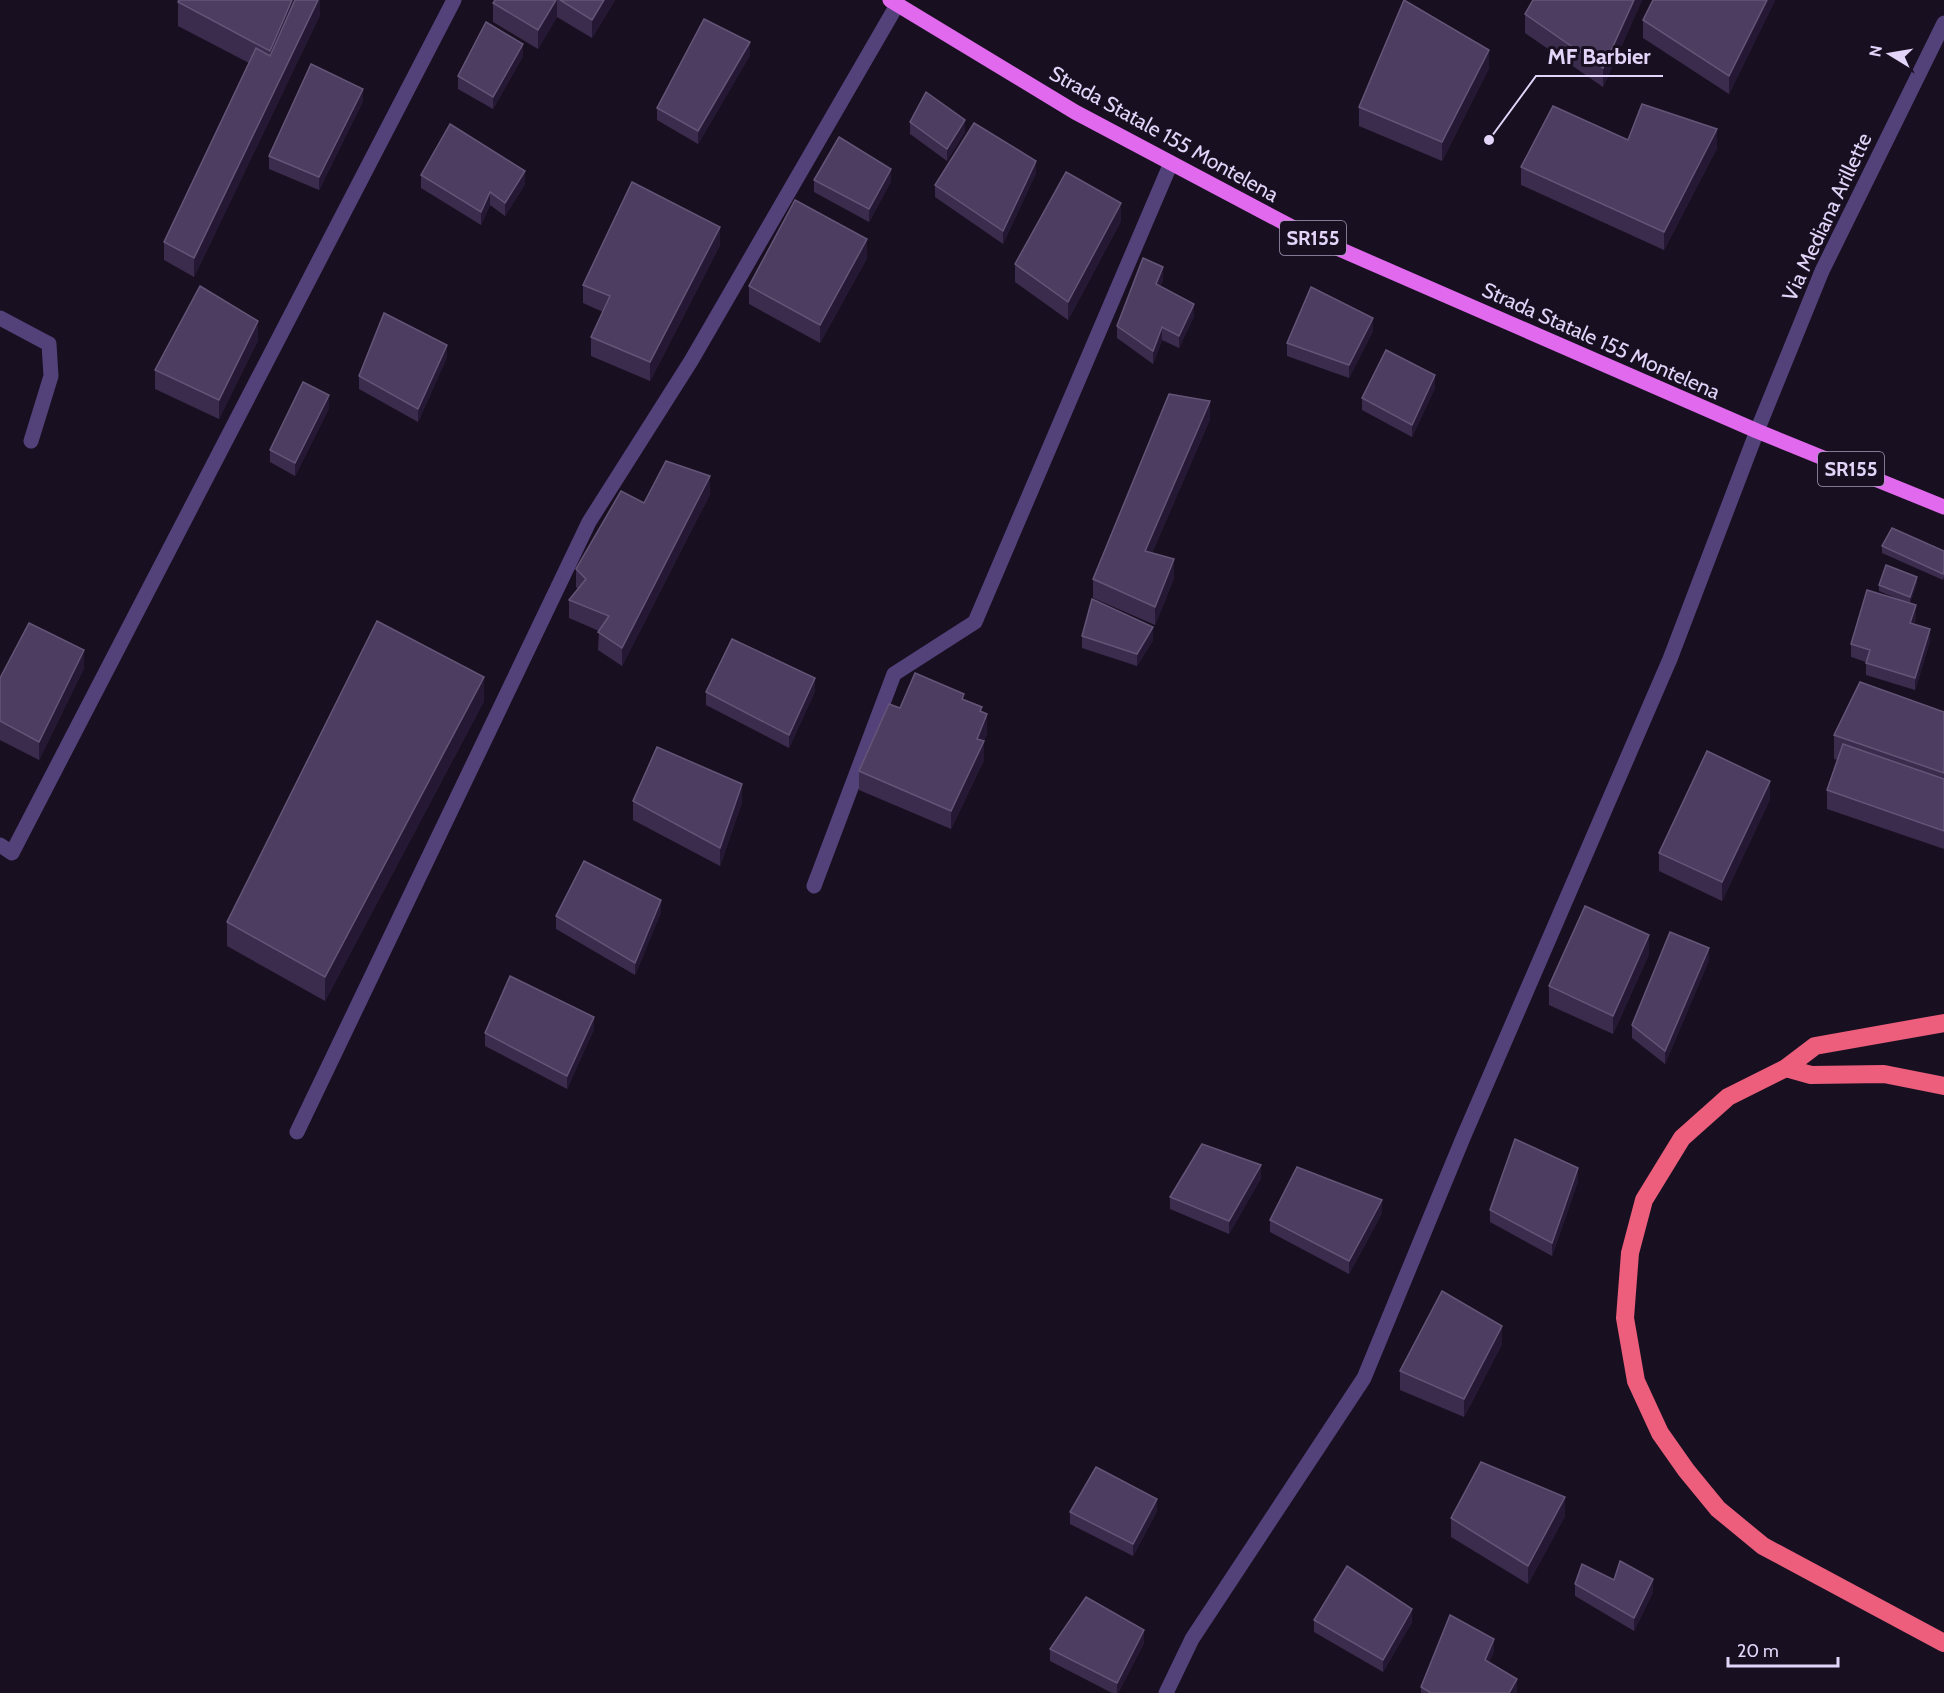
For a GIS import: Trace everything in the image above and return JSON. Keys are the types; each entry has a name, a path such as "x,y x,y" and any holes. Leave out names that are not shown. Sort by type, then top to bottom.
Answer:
{"highway":[{"path":"1944,1023 1815,1046 1786,1068 1728,1097 1682,1138 1644,1200 1630,1253 1625,1318 1636,1381 1660,1433 1718,1509 1763,1546 1944,1643"},
{"path":"1786,1068 1811,1076 1884,1074 1944,1086"}],"main road":[{"name":"Strada Statale 155 Montelena","path":"894,3 1075,112 1307,235 1757,431"},
{"name":"SR155","path":"1757,431 1944,507"}],"street":[{"path":"0,845 12,853 454,0"},
{"path":"297,1132 589,522 691,361 894,3"},
{"name":"Via Mediana Arillette","path":"1166,1693 1192,1639 1364,1378 1463,1138 1670,659 1757,431 1822,272 1944,23"},
{"path":"814,886 894,674 975,622 1171,163"},
{"path":"0,318 49,344 51,376 32,441"}],"building":[{"path":"179,0 292,0 270,51 178,2"},
{"path":"295,0 318,0 194,258 164,242 256,48 270,56"},
{"path":"495,0 556,0 538,30 493,3"},
{"path":"560,0 604,0 592,20"},
{"path":"1404,0 1489,50 1442,142 1359,107"},
{"path":"1533,0 1634,0 1603,68 1525,14"},
{"path":"1653,0 1767,0 1729,76 1643,20"},
{"path":"704,19 750,42 698,131 657,108"},
{"path":"486,22 523,44 493,97 458,76"},
{"path":"311,64 363,89 319,177 269,156"},
{"path":"926,92 965,120 947,149 910,122"},
{"path":"1642,104 1717,129 1664,232 1521,167 1553,106 1628,140"},
{"path":"974,123 1036,161 1003,231 935,185"},
{"path":"450,124 525,171 505,203 490,192 481,212 421,175"},
{"path":"839,137 891,169 869,209 814,180"},
{"path":"1066,172 1121,203 1068,302 1015,264"},
{"path":"632,182 720,227 650,362 591,337 610,296 583,285"},
{"path":"795,200 867,239 820,325 749,286"},
{"path":"1143,258 1163,267 1156,284 1194,304 1179,336 1162,327 1153,351 1117,326"},
{"path":"200,286 258,321 219,400 155,370"},
{"path":"1311,287 1373,318 1349,365 1287,343"},
{"path":"384,313 447,345 418,409 359,376"},
{"path":"1386,350 1435,375 1412,425 1362,398"},
{"path":"303,382 329,395 295,463 270,450"},
{"path":"1169,394 1210,401 1145,551 1174,559 1155,607 1093,579"},
{"path":"666,461 710,476 622,648 598,632 609,616 569,600 586,579 576,569 621,491 644,503"},
{"path":"1892,528 1944,551 1943,574 1882,546"},
{"path":"1886,565 1917,577 1910,597 1879,585"},
{"path":"1867,590 1916,605 1910,623 1930,629 1915,678 1866,663 1870,650 1851,644"},
{"path":"1092,599 1153,627 1137,654 1082,636"},
{"path":"377,621 484,677 325,977 227,922"},
{"path":"29,623 84,650 39,742 0,721 0,678"},
{"path":"732,639 815,678 789,735 706,692"},
{"path":"915,673 964,694 962,699 982,707 980,711 987,714 977,739 984,741 951,811 859,771 889,704 900,708"},
{"path":"1860,682 1944,712 1944,773 1834,735"},
{"path":"1843,744 1944,779 1944,831 1827,790"},
{"path":"657,747 742,784 720,848 633,801"},
{"path":"1707,751 1770,781 1722,882 1659,853"},
{"path":"584,861 661,900 635,963 556,916"},
{"path":"1585,906 1649,935 1613,1016 1549,986"},
{"path":"1670,932 1709,948 1665,1051 1632,1025"},
{"path":"510,976 594,1017 567,1076 485,1033"},
{"path":"1515,1139 1578,1168 1552,1243 1490,1210"},
{"path":"1202,1144 1261,1165 1229,1221 1170,1197"},
{"path":"1297,1167 1382,1200 1349,1261 1270,1220"},
{"path":"1442,1291 1502,1326 1464,1399 1400,1371"},
{"path":"1481,1462 1565,1497 1528,1566 1451,1518"},
{"path":"1096,1467 1157,1499 1133,1544 1070,1512"},
{"path":"1620,1561 1653,1579 1634,1618 1575,1584 1582,1564 1614,1580"},
{"path":"1347,1566 1412,1609 1383,1660 1314,1620"},
{"path":"1086,1597 1144,1630 1117,1683 1050,1649"},
{"path":"1450,1615 1494,1639 1485,1660 1517,1679 1509,1693 1431,1693 1421,1687"}],"place":[{"name":"MF Barbier","path":"1489,140"}]}
